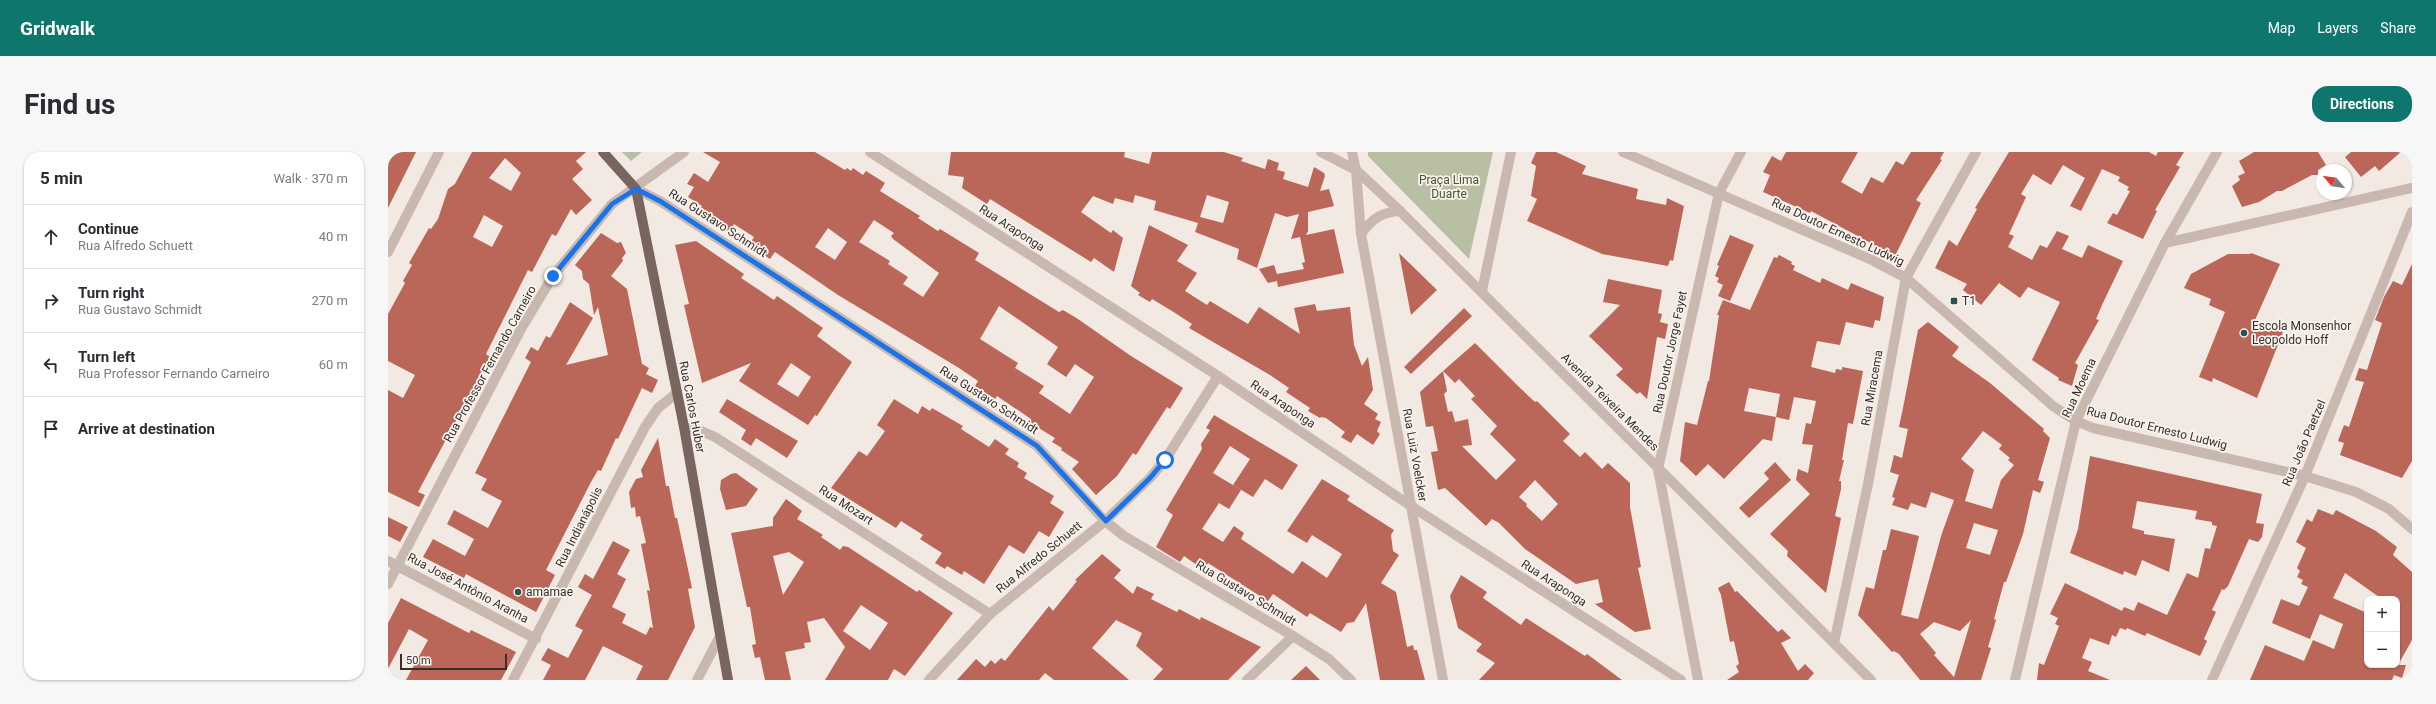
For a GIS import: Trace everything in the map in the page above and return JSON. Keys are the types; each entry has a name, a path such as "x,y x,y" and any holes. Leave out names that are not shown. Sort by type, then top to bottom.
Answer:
{"main road":[{"path":"603,152 636,189"},
{"name":"Rua Carlos Huber","path":"636,189 684,427 719,638 728,680"}],"street":[{"path":"388,252 440,152"},
{"name":"Rua Professor Fernando Carneiro","path":"388,584 393,563 521,329 553,276 612,204 636,189 684,152"},
{"name":"Rua Araponga","path":"870,152 1218,376 1410,506 1681,680"},
{"name":"Avenida Teixeira Mendes","path":"1321,152 1356,170 1400,211 1871,680"},
{"name":"Rua Luiz Voelcker","path":"1352,152 1356,170 1361,234 1442,680"},
{"path":"1482,291 1511,152"},
{"name":"Rua Doutor Ernesto Ludwig","path":"1623,152 1872,260 1906,278 2053,406 2076,421 2093,428 2305,476 2356,492 2389,510 2412,529"},
{"name":"Rua Doutor Jorge Fayet","path":"1698,680 1658,469 1719,193 1741,152"},
{"name":"Rua Miracema","path":"1834,643 1868,484 1906,278 1976,152"},
{"name":"Rua Moema","path":"2015,680 2076,421 2165,244 2217,152"},
{"path":"2165,244 2412,188"},
{"name":"Rua Gustavo Schmidt","path":"636,189 660,201 1037,446 1106,521 1124,536 1293,636 1329,659 1351,680"},
{"path":"1361,234 1378,216 1388,212 1400,211"},
{"name":"Rua João Paetzel","path":"2212,680 2305,476 2412,212"},
{"name":"Rua Alfredo Schuett","path":"929,680 990,614 1106,521 1150,478 1165,460 1218,376"},
{"name":"Rua Indianápolis","path":"513,680 536,639 645,427 658,408 677,393"},
{"name":"Rua Mozart","path":"684,427 699,430 715,437 990,614"},
{"name":"Rua José Antônio Aranha","path":"393,563 536,639"},
{"path":"1247,680 1293,636"},
{"path":"697,680 719,638"}],"green space":[{"path":"622,152 642,152 631,161"},
{"name":"Praça Lima Duarte","path":"1368,152 1493,152 1469,259 1368,156"}],"building":[{"path":"388,152 416,152 388,208"},
{"path":"472,152 586,152 576,161 583,169 572,179 592,200 576,215 571,209 556,236 552,234 532,272 528,270 486,354 490,357 418,492 425,495 419,507 388,492 388,390 403,398 415,375 388,361 388,314 405,283 403,281 412,265 409,263 429,228 431,229 438,219 448,189 455,184","holes":["505,158 521,173 511,191 489,178","484,215 503,226 492,247 473,237"]},
{"path":"703,152 815,152 845,170 847,168 851,171 853,168 863,175 866,171 885,183 880,191 920,216 918,218 938,231 940,229 979,253 975,260 1059,312 1063,310 1078,319 1131,356 1183,388 1170,409 1167,407 1136,455 1133,453 1117,476 1096,495 1072,469 1079,462 1052,442 1055,438 1029,422 1031,419 997,396 995,399 975,386 978,381 959,368 838,295 775,252 770,259 749,245 754,237 734,224 729,232 717,225 719,221 700,210 702,206 688,197 694,187 687,184 694,173 708,182 720,162","holes":["874,220 894,233 891,236 893,239 939,273 923,297 903,284 908,277 888,264 890,261 859,242","828,228 847,242 835,260 815,247","999,306 1058,347 1047,364 1066,377 1075,364 1094,377 1070,414 1039,393 1044,386 1015,368 1018,363 980,339"]},
{"path":"951,152 1125,152 1124,157 1149,164 1152,152 1224,152 1243,158 1241,161 1265,169 1268,159 1279,163 1277,170 1285,172 1283,179 1308,187 1314,167 1324,173 1325,176 1320,191 1329,189 1334,206 1308,212 1308,231 1306,235 1334,229 1344,273 1278,287 1277,281 1268,283 1259,269 1274,265 1277,274 1304,269 1302,263 1305,262 1300,237 1291,239 1299,214 1287,217 1275,213 1257,268 1237,259 1239,249 1195,232 1198,223 1154,210 1156,201 1135,195 1133,203 1115,198 1113,204 1093,196 1081,212 1111,233 1113,230 1123,238 1114,272 1094,258 1091,262 990,199 987,204 962,188 964,177 948,175","holes":["1207,195 1229,202 1223,223 1200,217"]},
{"path":"1536,152 1556,152 1586,166 1582,174 1638,189 1636,199 1666,205 1667,198 1684,206 1673,261 1670,260 1668,266 1602,254 1527,221 1537,199 1531,196 1536,166 1531,163"},
{"path":"1786,152 1858,152 1841,182 1862,194 1871,177 1883,183 1896,161 1903,165 1911,152 1944,152 1940,159 1942,160 1916,200 1921,203 1895,256 1811,211 1810,213 1763,192 1770,175 1763,172 1772,156 1781,161"},
{"path":"2009,152 2149,152 2156,156 2158,152 2184,152 2176,165 2180,167 2155,210 2157,211 2143,239 2107,223 2113,213 2117,215 2130,191 2127,190 2129,187 2118,181 2120,177 2102,169 2081,211 2070,206 2085,178 2063,165 2051,185 2033,174 2021,194 2026,197 2009,234 2014,236 2008,247 2032,260 2040,245 2047,248 2057,231 2069,236 2062,249 2082,258 2088,245 2123,261 2096,319 2099,320 2075,363 2078,365 2072,386 2058,380 2059,378 2032,360 2060,302 2028,287 2020,298 1999,283 1981,305 1963,290 1967,284 1935,268 1949,240 1957,246 1977,209 1975,208"},
{"path":"2254,152 2318,152 2325,164 2316,164 2316,175 2312,175 2282,191 2277,191 2259,202 2242,207 2232,186 2240,180 2238,176 2245,173 2239,161"},
{"path":"2351,152 2401,152 2379,171 2375,166 2361,177 2345,157"},
{"path":"1149,225 1188,245 1177,261 1197,273 1185,291 1207,305 1210,301 1248,324 1259,307 1300,334 1294,308 1315,304 1317,311 1350,307 1354,345 1362,366 1368,357 1373,390 1364,404 1378,414 1375,419 1381,422 1377,431 1380,434 1373,445 1357,434 1351,443 1341,437 1345,432 1326,418 1320,418 1308,411 1310,408 1286,392 1289,388 1270,375 1189,328 1192,324 1172,311 1152,299 1150,302 1138,295 1140,293 1131,286"},
{"path":"601,233 617,243 621,242 626,253 622,258 623,261 611,276 627,289 642,364 649,368 646,374 658,380 652,393 642,388 601,471 598,470 591,482 546,570 555,575 536,612 466,574 464,578 423,557 433,539 465,556 474,539 447,524 454,510 488,528 502,501 481,490 487,479 475,473 531,362 525,358 531,347 538,351 546,336 550,338 570,302 593,318 566,365 608,355 598,307 594,315 589,284 583,279 582,271 575,265"},
{"path":"1730,235 1754,245 1730,301 1718,296 1723,285 1717,282 1719,278 1715,276 1719,266 1717,265"},
{"path":"696,241 744,274 741,278 774,300 777,296 823,328 817,336 852,362 817,416 815,415 808,425 739,381 751,363 702,383 684,305 689,304 675,245","holes":["791,363 811,377 798,397 777,384"]},
{"path":"1399,253 1437,290 1411,315"},
{"path":"2251,253 2280,264 2255,320 2283,332 2257,398 2213,378 2212,382 2199,377 2225,312 2209,305 2211,299 2184,288 2191,274 2228,254"},
{"path":"1779,255 1792,262 1791,264 1795,266 1793,270 1820,283 1822,278 1848,290 1851,283 1884,297 1880,321 1875,320 1873,328 1846,322 1840,345 1817,341 1811,367 1835,373 1836,369 1842,370 1842,367 1863,371 1853,424 1848,423 1842,460 1844,460 1839,481 1841,481 1841,489 1835,516 1841,518 1826,593 1787,556 1788,551 1770,534 1810,494 1796,480 1798,469 1808,473 1813,445 1802,444 1806,423 1811,424 1816,401 1794,397 1789,420 1776,417 1772,441 1763,439 1724,479 1708,464 1696,476 1680,461 1685,422 1697,425 1709,381 1719,315 1717,315 1723,300 1750,310 1774,257 1777,258","holes":["1749,388 1780,394 1776,417 1744,411"]},
{"path":"2412,264 2412,461 2402,478 2340,455 2344,443 2338,441 2344,425 2349,427 2364,382 2355,380 2359,368 2367,370 2382,323 2375,320 2384,297 2393,281 2402,285"},
{"path":"1608,279 1662,290 1658,313 1662,314 1660,322 1668,324 1665,339 1657,337 1647,399 1640,392 1637,394 1616,375 1623,369 1589,336 1620,305 1603,302"},
{"path":"1464,308 1472,316 1411,374 1404,367"},
{"path":"1928,322 1959,347 1952,356 1990,383 2044,429 2043,431 2050,438 2038,480 2044,482 2040,493 2033,490 2023,534 2006,582 2004,582 1994,619 1996,620 1988,647 1991,648 1981,680 1920,680 1899,654 1894,651 1892,652 1858,615 1866,587 1874,589 1883,550 1886,550 1891,529 1919,536 1901,615 1918,619 1942,533 1954,500 1931,492 1926,508 1911,503 1908,510 1892,505 1895,498 1892,497 1899,475 1890,472 1894,455 1902,458 1908,429 1899,427 1918,330","holes":["1983,431 2002,445 1999,449 2010,458 2008,460 2014,465 2001,480 1992,509 1965,501 1974,470 1961,459","1974,523 1998,530 1990,555 1966,548","1971,620 1954,677 1934,655 1936,653 1920,634 1934,622 1960,631"]},
{"path":"1475,343 1518,386 1535,402 1537,401 1570,434 1563,441 1580,457 1585,452 1602,469 1608,463 1630,483 1630,507 1641,567 1638,568 1651,629 1635,632 1595,604 1603,602 1598,579 1576,584 1525,549 1499,523 1492,519 1486,526 1445,488 1438,490 1431,452 1438,451 1433,426 1426,427 1420,392 1443,371","holes":["1443,371 1455,383 1459,379 1475,396 1471,399 1497,426 1490,434 1516,460 1496,480 1462,446 1472,445 1468,419 1455,422 1452,411 1448,412 1444,394 1447,391","1535,480 1558,504 1542,521 1519,497"]},
{"path":"727,399 798,441 787,458 756,438 751,446 741,439 746,430 719,412"},
{"path":"894,399 918,414 922,406 930,411 932,408 963,426 961,429 989,447 995,439 1009,449 1005,454 1019,463 1017,467 1027,473 1024,478 1054,496 1050,503 1064,512 1049,537 1039,531 1024,554 1009,545 984,584 964,571 962,575 947,566 945,569 935,563 942,553 920,539 923,535 901,521 896,528 831,488 859,451 867,456 885,431 877,425"},
{"path":"1214,415 1298,465 1282,490 1265,479 1253,497 1233,485 1250,459 1230,446 1213,473 1241,490 1229,509 1219,503 1202,529 1223,542 1234,526 1244,533 1241,539 1293,574 1302,561 1327,578 1342,554 1312,535 1307,543 1287,531 1322,479 1350,496 1347,500 1394,530 1391,535 1393,551 1399,555 1381,583 1396,592 1407,647 1413,645 1414,650 1417,650 1425,680 1380,680 1366,603 1354,622 1347,623 1341,632 1310,613 1307,617 1273,594 1268,601 1208,563 1204,570 1184,556 1180,562 1156,547 1173,515 1166,510 1202,449 1201,444 1210,430 1206,428"},
{"path":"658,438 666,486 669,486 692,588 688,589 695,627 668,680 636,680 643,666 603,646 585,680 543,680 551,665 541,660 548,648 568,658 583,630 575,626 592,595 578,587 585,574 593,579 613,541 630,550 617,574 626,579 612,607 626,614 622,623 646,635 650,627 653,628 647,590 650,591 641,544 646,543 640,516 636,517 635,507 631,508 629,492 636,479 643,477 641,470"},
{"path":"2090,456 2262,494 2256,523 2264,524 2262,537 2258,542 2249,539 2228,586 2224,590 2222,589 2212,610 2216,612 2204,639 2207,641 2200,656 2147,633 2145,636 2127,628 2126,630 2120,628 2116,637 2112,635 2109,645 2090,638 2082,658 2092,662 2088,671 2110,680 2037,680 2039,663 2044,665 2059,626 2055,624 2058,618 2050,614 2065,583 2122,611 2124,607 2134,611 2138,602 2167,615 2187,573 2198,578 2205,548 2210,549 2217,526 2212,525 2212,522 2195,519 2197,511 2137,501 2132,528 2144,531 2144,534 2175,539 2169,572 2142,560 2136,576 2124,571 2123,575 2070,553 2078,529"},
{"path":"1775,462 1791,480 1749,518 1739,508 1769,479 1764,473"},
{"path":"736,473 758,489 746,506 726,510 720,489 721,480 731,474"},
{"path":"786,499 802,511 797,519 823,535 821,537 840,550 843,546 848,547 917,592 919,590 953,613 905,676 894,669 888,680 825,680 845,647 824,618 807,622 811,642 804,643 805,648 785,652 791,680 765,680 760,657 755,658 752,645 756,644 750,607 747,607 731,533 773,526 773,518","holes":["789,552 804,562 783,595 773,556","861,605 888,623 870,650 843,631"]},
{"path":"2318,509 2333,515 2336,510 2376,531 2397,547 2393,555 2412,572 2412,640 2400,661 2400,596 2378,596 2345,573 2333,598 2364,612 2364,668 2400,668 2400,665 2406,665 2402,678 2394,675 2392,680 2250,680 2265,645 2304,661 2313,640 2334,649 2343,624 2320,614 2310,639 2272,623 2281,599 2299,606 2308,587 2301,584 2303,580 2297,577 2300,571 2297,568 2306,548 2296,542 2307,519 2312,522"},
{"path":"388,517 408,527 400,542 388,536"},
{"path":"1102,554 1121,570 1114,578 1133,594 1137,586 1154,594 1151,599 1177,612 1179,609 1200,620 1201,617 1261,647 1228,680 1153,680 1163,669 1136,646 1142,633 1116,620 1092,648 1129,680 1054,680 1045,673 1039,680 957,680 976,659 985,667 991,660 995,664 1001,658 1005,661 1049,606 1053,611 1077,581 1075,580"},
{"path":"1461,575 1487,592 1483,598 1521,625 1526,618 1585,656 1587,654 1622,680 1479,680 1495,663 1476,651 1482,644 1458,628 1450,596"},
{"path":"1729,582 1735,592 1737,591 1778,632 1782,629 1791,638 1781,643 1798,671 1805,664 1814,673 1808,680 1727,680 1739,672 1736,666 1739,664 1734,641 1730,642 1721,595 1718,588"},
{"path":"401,598 469,633 471,630 516,652 501,680 406,680 428,640 409,629 388,669 388,623"},
{"path":"1306,666 1320,680 1291,680"}],"place":[{"name":"T1","path":"1954,301"},
{"name":"Escola Monsenhor Leopoldo Hoff","path":"2244,333"},
{"name":"amamae","path":"518,592"}],"route":[{"path":"553,276 584,236 612,204 636,189 660,201 1037,446 1106,521 1150,478 1165,460"}]}
